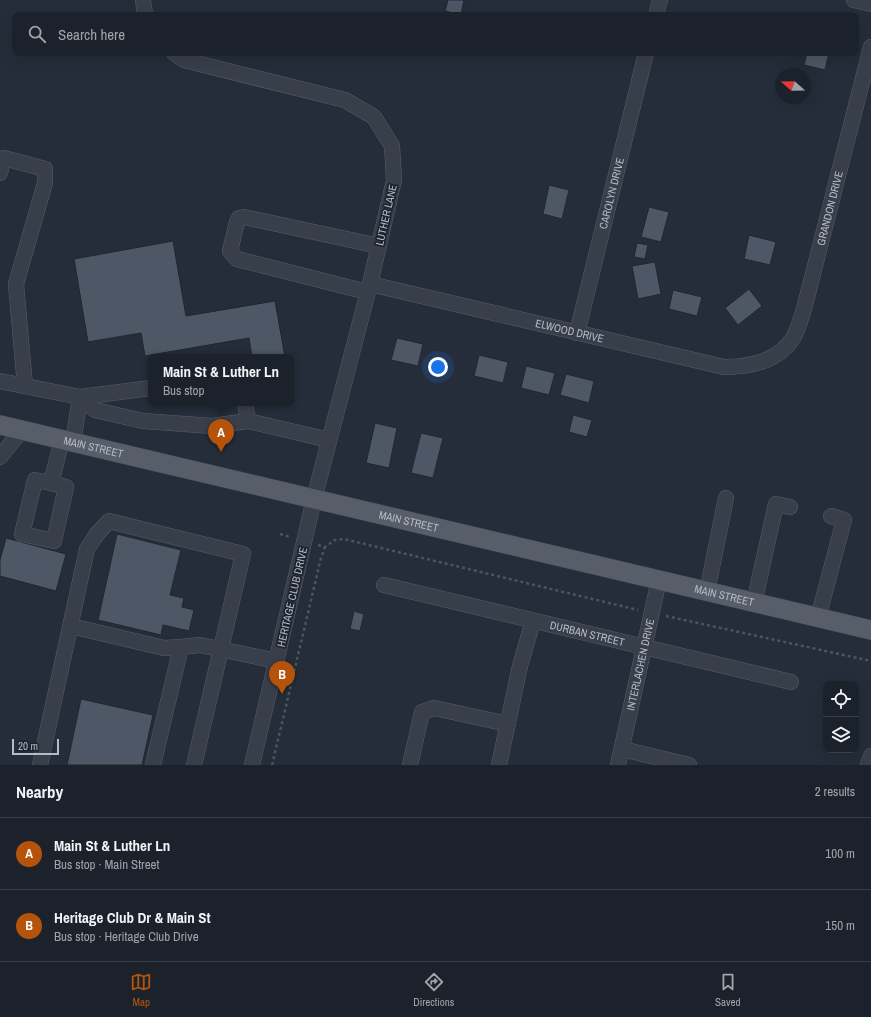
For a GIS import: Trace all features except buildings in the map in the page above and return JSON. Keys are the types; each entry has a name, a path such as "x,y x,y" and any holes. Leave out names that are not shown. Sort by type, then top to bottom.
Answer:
{"main road":[{"name":"MAIN STREET","path":"0,425 871,630"}],"street":[{"path":"143,0 145,12"},
{"path":"657,12 660,0"},
{"path":"854,0 871,4"},
{"name":"GRANDON DRIVE","path":"770,359 782,350 793,338 804,309 871,47"},
{"name":"LUTHER LANE","path":"178,56 184,60 345,100 374,117 392,146 394,180 369,288 314,499"},
{"name":"CAROLYN DRIVE","path":"577,333 645,56"},
{"path":"0,173 4,158 45,169 45,183 16,284 25,386"},
{"name":"ELWOOD DRIVE","path":"379,246 244,217 239,218 237,222 230,251 237,259 577,333 724,367 748,367 770,359"},
{"path":"0,381 80,397 148,388"},
{"path":"80,397 95,410 143,420 212,426 248,421 329,440"},
{"path":"51,483 67,441 80,397"},
{"path":"246,406 248,421"},
{"path":"0,457 22,430"},
{"path":"707,592 726,498"},
{"name":"HERITAGE CLUB DRIVE","path":"252,765 314,499"},
{"path":"754,603 776,504 790,507"},
{"path":"818,618 844,520 832,516"},
{"path":"40,765 87,549 97,534 109,521 243,554 194,765"},
{"name":"INTERLACHEN DRIVE","path":"618,765 659,580"},
{"name":"DURBAN STREET","path":"384,585 791,682"},
{"path":"499,765 520,666 533,621"},
{"path":"71,626 164,648 200,645 277,661"},
{"path":"153,765 181,647"},
{"path":"410,765 422,712 426,709 434,708 508,724"},
{"path":"622,749 689,765"},
{"path":"868,765 871,756"}],"path":[{"path":"280,534 326,547"},
{"path":"272,765 321,558 326,547 335,540 344,538 651,613 871,661"}],"place":[{"name":"Main St & Luther Ln","path":"221,452"},
{"name":"Heritage Club Dr & Main St","path":"282,694"}]}
